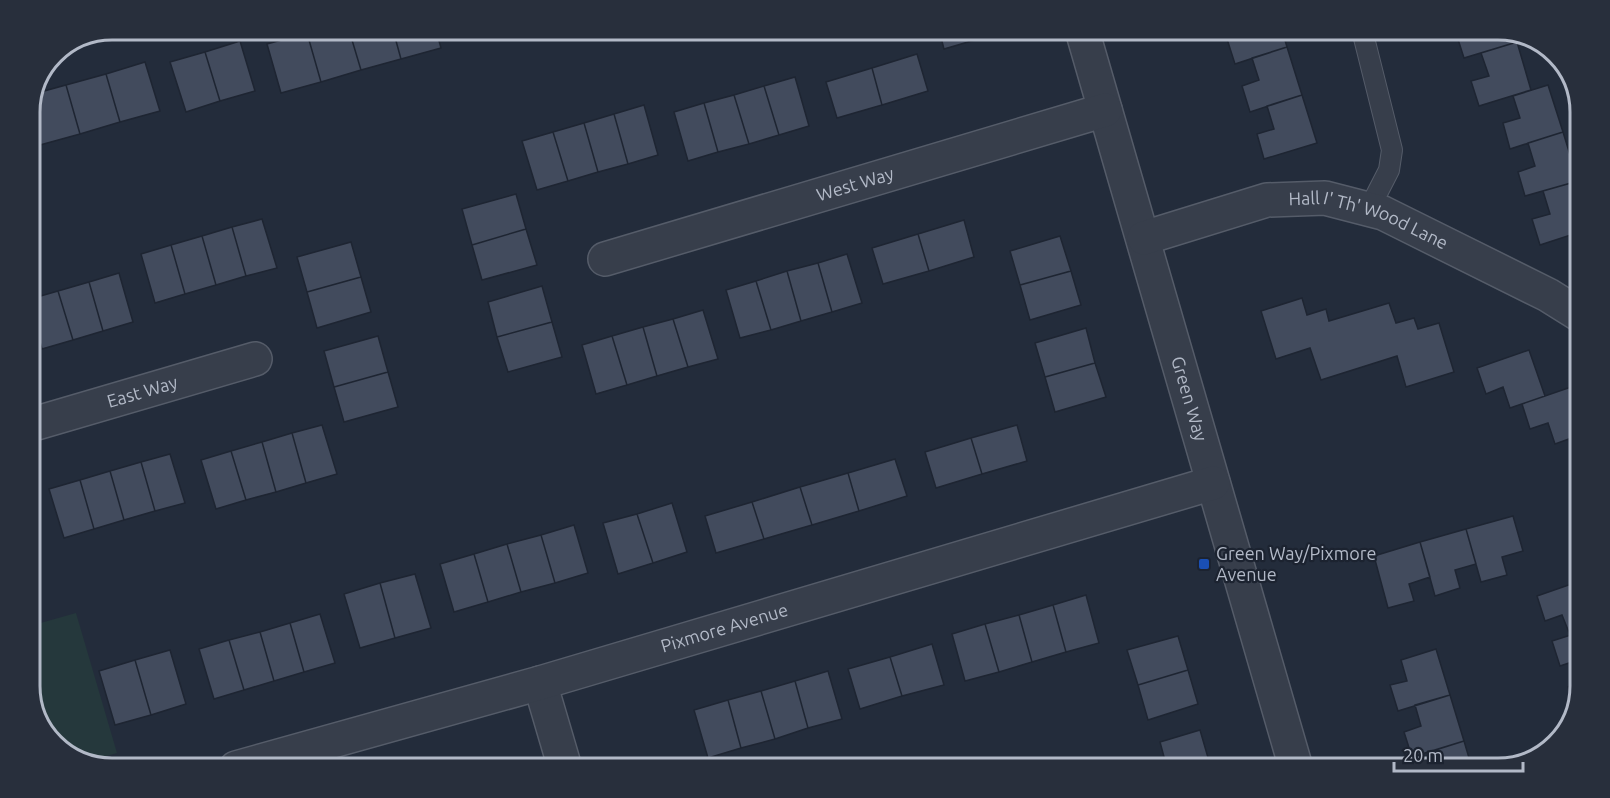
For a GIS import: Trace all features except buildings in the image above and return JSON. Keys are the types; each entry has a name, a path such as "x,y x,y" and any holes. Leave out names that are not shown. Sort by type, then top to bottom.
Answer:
{"street":[{"name":"Green Way","path":"1085,41 1293,758"},
{"name":"West Way","path":"605,259 1105,110"},
{"name":"Hall I' Th' Wood Lane","path":"1144,238 1267,200 1325,198 1383,213 1538,289 1569,308"},
{"name":"East Way","path":"41,422 255,359"},
{"name":"Pixmore Avenue","path":"271,758 540,682 1213,483"},
{"path":"540,682 562,758"}],"lane":[{"path":"1365,41 1392,150 1389,170 1369,209"}],"green space":[{"path":"76,613 117,753 104,757 80,750 58,733 48,718 41,690 41,623"}],"place":[{"name":"Green Way/Pixmore Avenue","path":"1204,564"}]}
